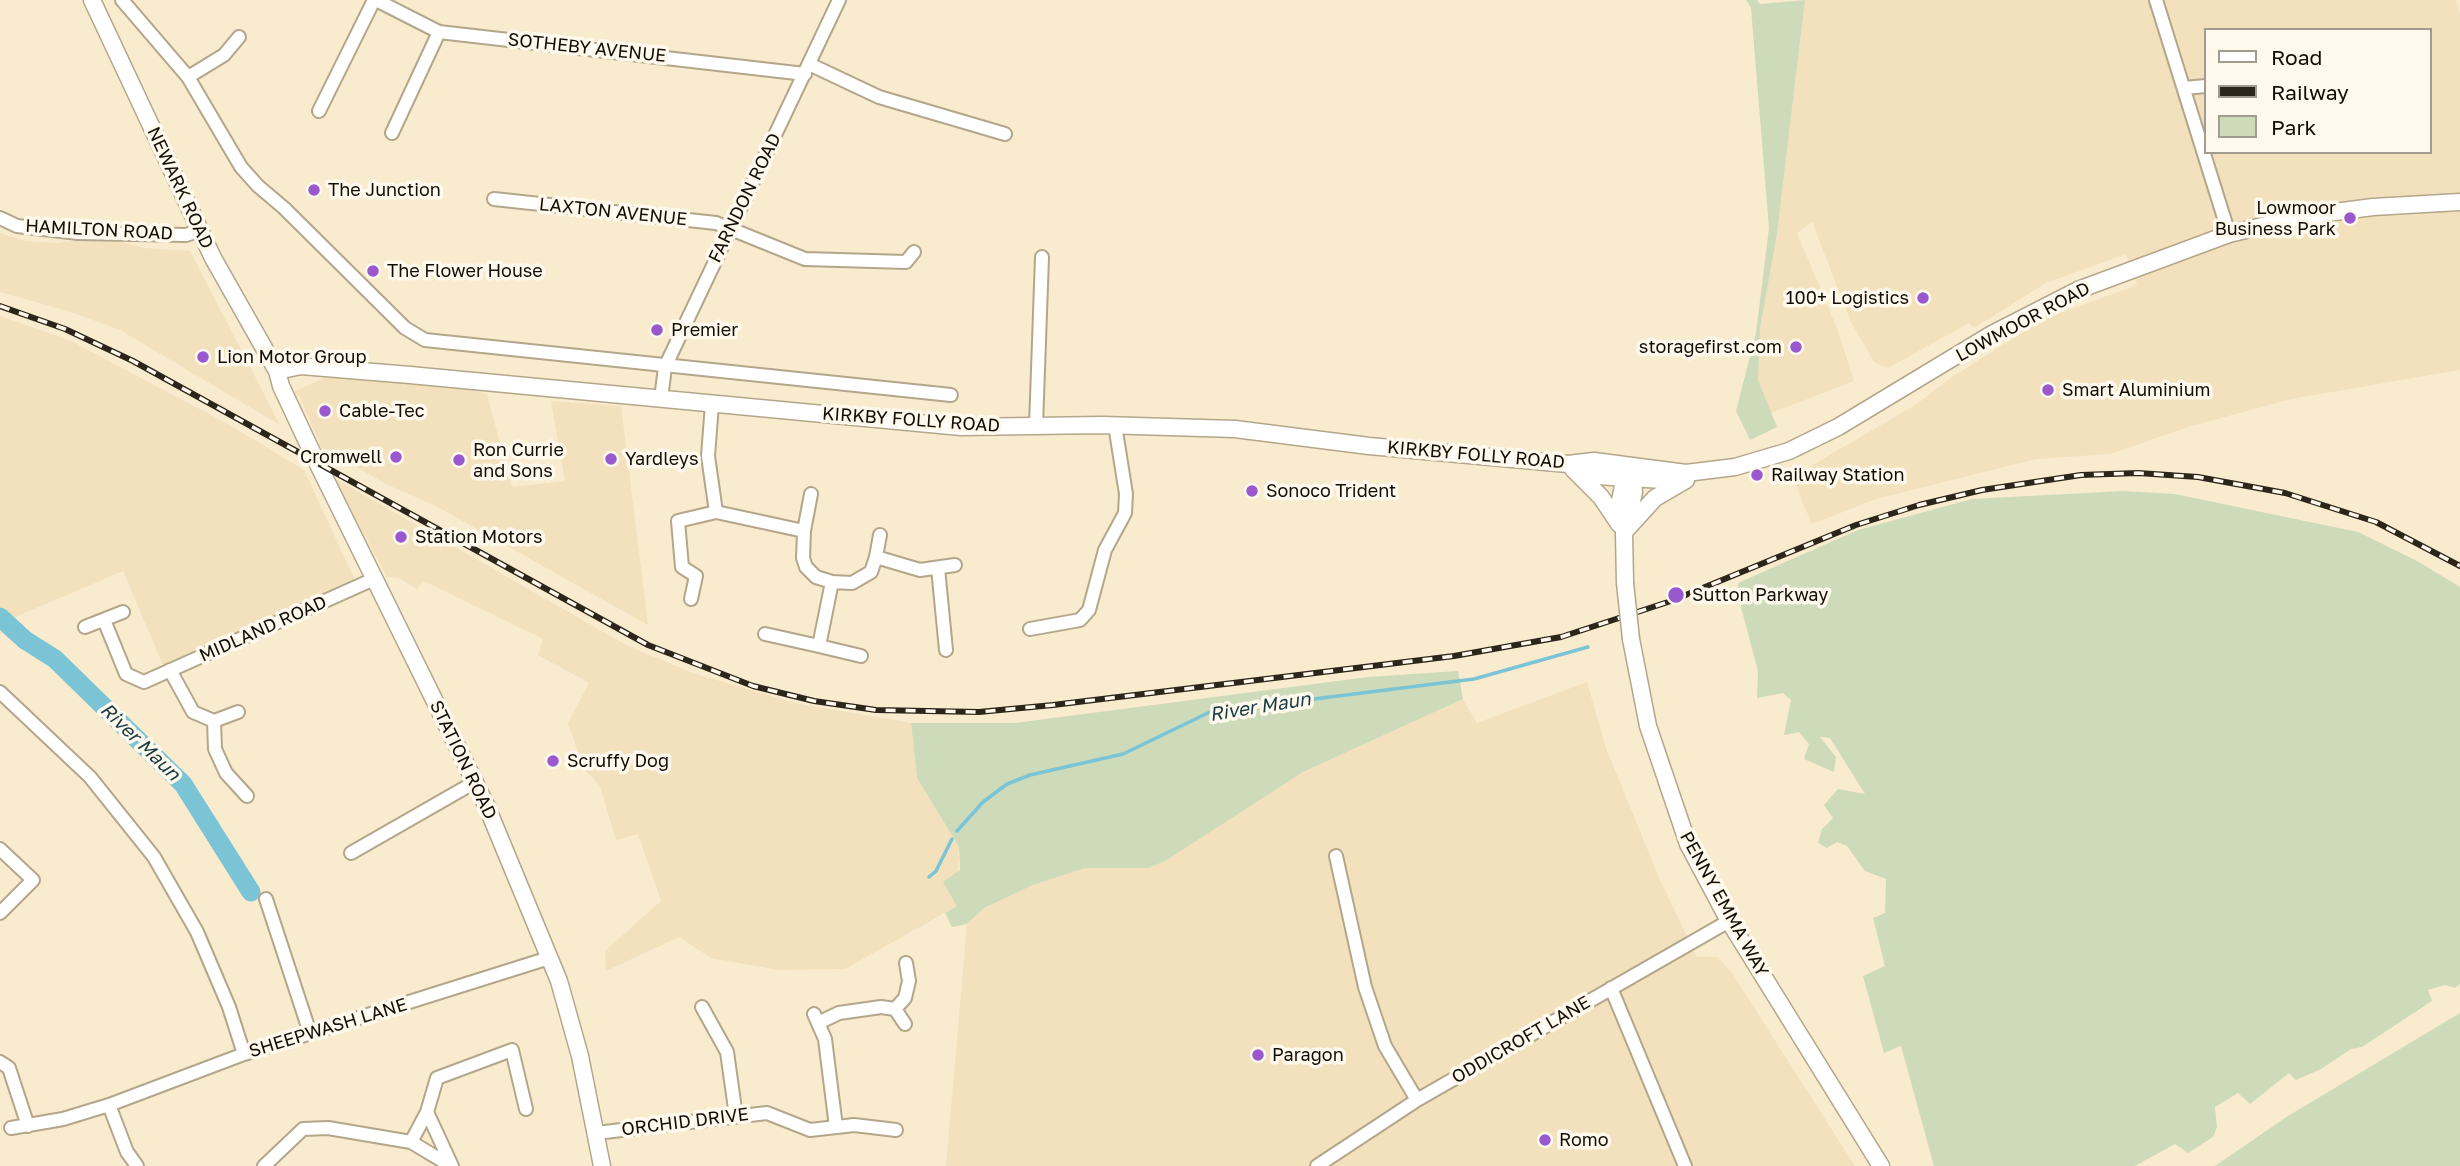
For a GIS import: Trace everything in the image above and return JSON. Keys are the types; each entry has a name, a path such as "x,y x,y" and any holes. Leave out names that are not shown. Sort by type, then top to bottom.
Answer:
{"main road":[{"name":"NEWARK ROAD","path":"92,0 200,230 242,314 277,371"},
{"name":"LOWMOOR ROAD","path":"1567,464 1596,476 1629,474 1664,480 1685,473 1735,467 1789,451 1886,399 1992,334 2078,290 2229,234 2304,216 2374,207 2460,202"},
{"name":"KIRKBY FOLLY ROAD","path":"277,371 301,366 961,427 1115,425 1235,429 1567,464"},
{"name":"STATION ROAD","path":"277,371 292,411 475,782 559,981 577,1044 602,1166"},
{"path":"1567,464 1601,497 1624,532 1655,498 1703,471"},
{"name":"PENNY EMMA WAY","path":"1629,474 1619,506 1624,532 1625,583 1631,639 1648,726 1674,810 1688,844 1728,920 1881,1166"}],"street":[{"path":"122,0 188,78 224,55 239,37"},
{"path":"319,111 375,0"},
{"name":"SOTHEBY AVENUE","path":"375,0 439,32 795,70 807,69 879,97 1005,134"},
{"name":"FARNDON ROAD","path":"661,399 665,367 839,0"},
{"path":"2156,0 2204,152"},
{"path":"392,132 439,32"},
{"name":"KIRKBY FOLLY ROAD","path":"188,78 241,167 405,328 425,340 951,395"},
{"path":"2185,89 2204,86"},
{"path":"2205,154 2229,234"},
{"name":"LAXTON AVENUE","path":"494,200 716,223 805,259 906,262 914,251"},
{"name":"HAMILTON ROAD","path":"0,218 17,226 78,233 186,235 200,230"},
{"path":"1036,426 1042,257"},
{"path":"712,404 708,456 716,512"},
{"path":"1030,629 1080,620 1089,610 1105,550 1125,513 1126,494 1115,425"},
{"path":"811,494 804,531 803,558 806,567 816,577 832,582 852,583 871,572 880,535"},
{"path":"691,599 696,576 682,567 678,521 716,512 804,531"},
{"path":"876,557 920,570 955,565"},
{"path":"938,568 946,650"},
{"name":"MIDLAND ROAD","path":"104,620 126,674 144,682 374,579"},
{"path":"819,646 832,582"},
{"path":"85,627 123,612"},
{"path":"765,634 861,656"},
{"path":"170,670 192,712 214,721 238,712"},
{"path":"0,692 90,777 154,857 197,932 229,1007 244,1054"},
{"path":"214,721 215,749 226,773 247,796"},
{"path":"351,853 475,782"},
{"path":"0,849 33,880 0,913"},
{"path":"1336,856 1365,987 1385,1046 1417,1100"},
{"path":"266,899 310,1034"},
{"name":"ODDICROFT LANE","path":"1317,1166 1417,1100 1728,920"},
{"name":"SHEEPWASH LANE","path":"11,1128 109,1105 244,1054 549,958"},
{"path":"895,1009 905,998 909,981 906,963"},
{"path":"1611,988 1685,1166"},
{"path":"702,1007 727,1052 736,1116"},
{"path":"836,1127 825,1039 816,1018 881,1007 895,1009 905,1024"},
{"path":"411,1142 427,1112 437,1078 512,1050 526,1109"},
{"path":"0,1062 9,1068 28,1126"},
{"path":"109,1105 127,1152 137,1166"},
{"path":"427,1112 452,1166"},
{"name":"ORCHID DRIVE","path":"596,1133 767,1113 810,1130 854,1125 896,1130"},
{"path":"264,1166 303,1129 328,1128 411,1142 452,1166"}],"shaded area":[{"path":"1805,0 2456,0 2460,14 2460,370 2291,399 2188,427 2111,454 2036,459 1876,499 1812,524 1792,477 1917,404 1949,379 2046,318 2137,285 2126,254 2046,283 1974,328 1969,323 1888,368 1874,362 1851,322 1812,222 1797,233 1837,328 1854,381 1771,413 1758,380 1760,329 1777,234"},
{"path":"0,233 25,241 57,243 99,237 145,248 190,251 280,425 120,330 71,312 0,292"},
{"path":"0,316 69,340 228,424 304,470 356,582 163,665 123,571 8,620 0,613"},
{"path":"327,377 470,388 487,395 512,487 565,481 551,401 621,406 648,625 434,505 386,484 321,447 300,397 293,392"},
{"path":"334,478 628,646 693,673 795,703 911,723 917,778 959,847 957,906 845,969 779,970 711,958 679,937 606,971 605,951 661,901 638,834 616,840 600,786 584,769 568,723 589,683 538,655 543,639 424,581 417,589 399,578 387,577"},
{"path":"1587,682 1606,748 1660,880 1697,957 1718,957 1732,973 1855,1166 946,1166 967,924 984,908 1033,885 1085,868 1148,868 1303,772 1463,699 1477,723"}],"green space":[{"path":"1746,0 1757,0 1760,4 1805,0 1777,234 1760,329 1758,380 1777,427 1750,440 1736,411 1756,333 1769,228 1751,8"},
{"path":"2123,491 2175,494 2358,532 2419,562 2460,587 2460,984 2455,988 2445,985 2428,990 2432,1001 2362,1047 2351,1049 2321,1069 2296,1080 2289,1073 2250,1104 2238,1093 2215,1107 2217,1127 2213,1137 2188,1153 2175,1144 2135,1166 1934,1166 1901,1046 1884,1053 1863,976 1885,966 1873,918 1885,913 1886,879 1865,871 1847,846 1837,842 1827,848 1818,843 1822,829 1833,818 1824,805 1838,789 1865,794 1830,738 1820,737 1836,757 1834,772 1804,759 1809,744 1799,732 1784,735 1791,700 1783,693 1757,698 1758,671 1738,596 1738,583 1858,530 1972,499"},
{"path":"1458,671 1463,699 1303,772 1165,861 1148,868 1085,868 1033,885 984,908 967,924 952,927 945,913 957,906 943,882 960,870 959,847 917,778 911,723 1015,723 1368,677"},
{"path":"2460,1013 2460,1166 2215,1166 2288,1116"}],"waterway":[{"name":"River Maun","path":"0,617 25,640 55,659 183,784 251,892"},
{"name":"River Maun","path":"957,831 983,802 1007,784 1030,775 1123,754 1210,712 1474,679 1588,647"},
{"name":"River Maun","path":"929,877 936,871 952,839"}],"railway":[{"path":"0,306 65,329 133,361 648,645 753,686 814,701 876,710 979,712 1053,705 1454,656 1561,637 1671,601 1856,525 1919,505 1982,490 2081,475 2138,473 2198,477 2285,493 2376,522 2460,566"}],"place":[{"name":"The Junction","path":"314,190"},
{"name":"Lowmoor Business Park","path":"2350,218"},
{"name":"The Flower House","path":"373,271"},
{"name":"100+ Logistics","path":"1923,298"},
{"name":"Premier","path":"657,330"},
{"name":"storagefirst.com","path":"1796,347"},
{"name":"Lion Motor Group","path":"203,357"},
{"name":"Smart Aluminium","path":"2048,390"},
{"name":"Cable-Tec","path":"325,411"},
{"name":"Cromwell","path":"396,457"},
{"name":"Yardleys","path":"611,459"},
{"name":"Ron Currie and Sons","path":"459,460"},
{"name":"Railway Station","path":"1757,475"},
{"name":"Sonoco Trident","path":"1252,491"},
{"name":"Station Motors","path":"401,537"},
{"name":"Sutton Parkway","path":"1676,595"},
{"name":"Scruffy Dog","path":"553,761"},
{"name":"Paragon","path":"1258,1055"},
{"name":"Romo","path":"1545,1140"}]}
